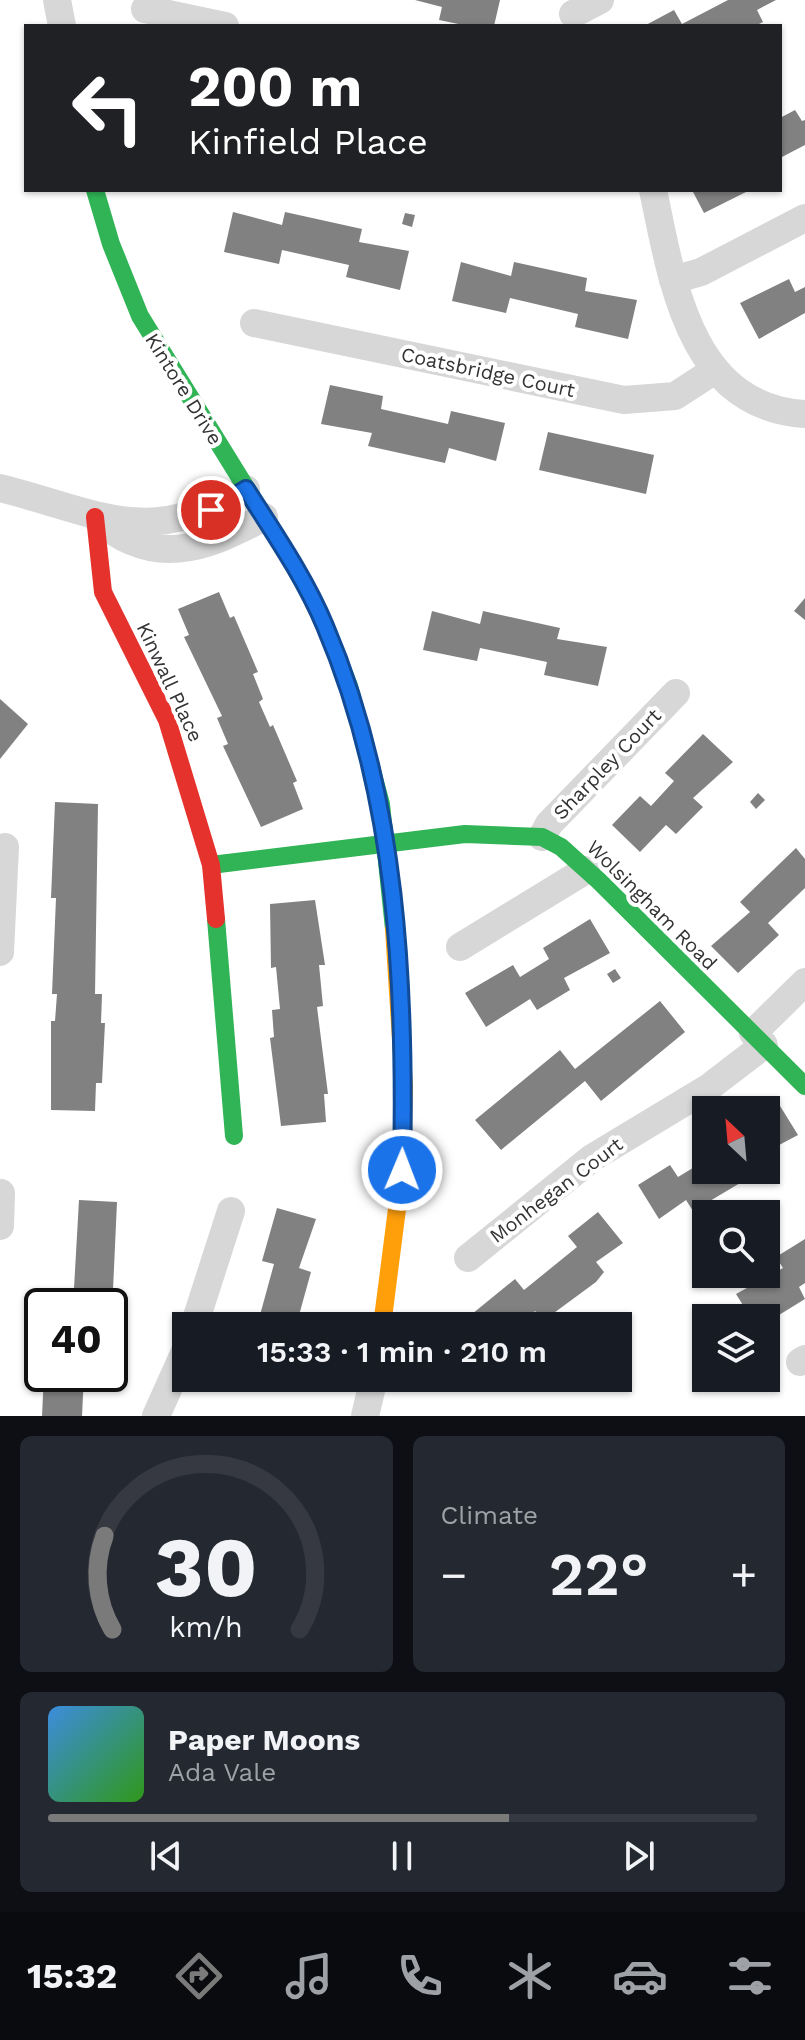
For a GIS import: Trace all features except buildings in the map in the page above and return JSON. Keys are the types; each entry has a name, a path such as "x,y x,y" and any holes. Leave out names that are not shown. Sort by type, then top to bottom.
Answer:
{"street":[{"path":"57,0 62,24"},
{"path":"572,13 600,0"},
{"path":"145,9 216,24"},
{"name":"Kintore Drive","path":"96,192 111,244 140,316 312,599 349,686 378,791 386,843 404,1087 402,1170 384,1312"},
{"path":"653,192 686,323 715,370 750,399 771,409 805,414"},
{"path":"673,280 701,272 805,218"},
{"name":"Coatsbridge Court","path":"254,323 624,400 675,396 715,370"},
{"path":"0,488 95,517 182,520 211,510 246,489"},
{"path":"95,517 118,538 140,546 165,549 209,543 264,517"},
{"name":"Kinwall Place","path":"95,517 103,592 167,720 199,816 211,865 234,1136"},
{"name":"Sharpley Court","path":"542,837 549,824 676,693"},
{"path":"211,865 465,834 542,837"},
{"name":"Wolsingham Road","path":"542,837 561,847 586,870 805,1086"},
{"path":"0,952 5,847"},
{"path":"460,947 586,870"},
{"name":"Monhegan Court","path":"468,1258 592,1158 708,1088 759,1039 805,982"},
{"path":"0,1226 1,1193"},
{"path":"199,1312 231,1211"},
{"path":"156,1416 172,1380"},
{"path":"365,1416 371,1392"}],"traffic: fast":[{"path":"96,192 111,244 140,316 300,575 324,623 349,686 381,804 394,929"},
{"path":"211,865 465,834 542,837 561,847 599,881 805,1086"},
{"path":"216,919 234,1136"}],"traffic: slow":[{"path":"384,1312 402,1170 404,1087 394,929"}],"traffic: jam":[{"path":"95,517 103,592 167,720 211,865 216,919"}],"route":[{"path":"211,510 246,489 300,575 324,623 356,708 381,804 392,900 404,1087 402,1170"}]}
